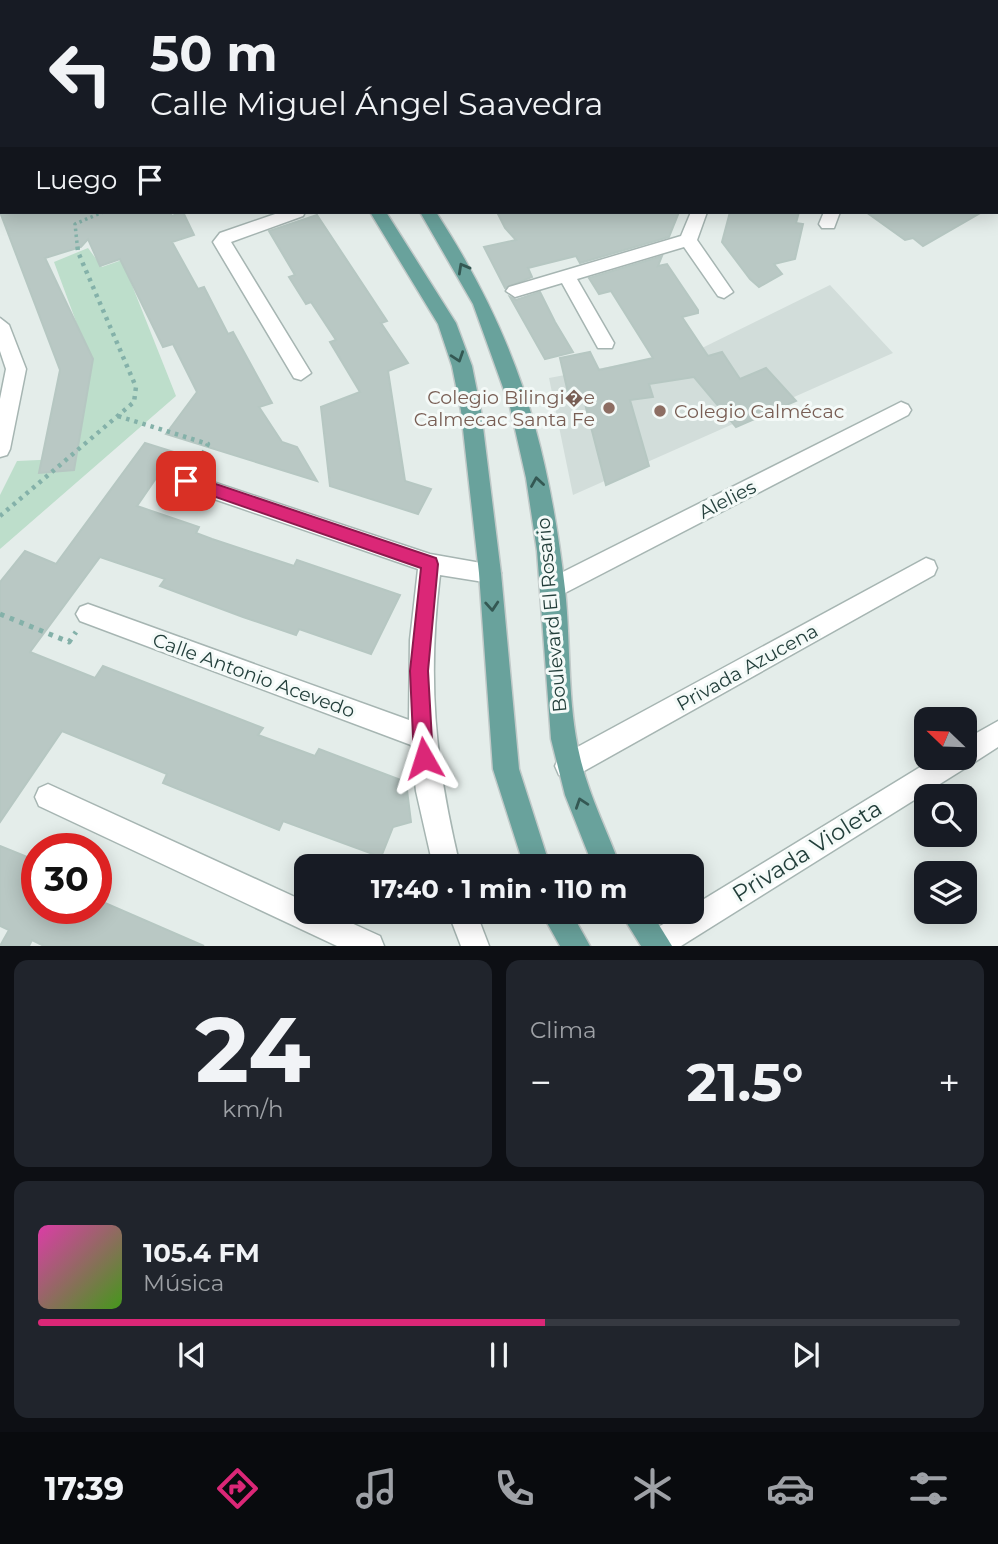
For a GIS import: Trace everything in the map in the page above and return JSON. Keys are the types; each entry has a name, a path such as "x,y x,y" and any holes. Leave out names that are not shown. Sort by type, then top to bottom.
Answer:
{"main road":[{"path":"379,214 447,323 462,366 471,411 490,573 506,769 533,854"},
{"name":"Boulevard El Rosario","path":"429,214 483,306 517,395 537,474 553,588 560,719 568,766 602,854"},
{"path":"562,924 576,946"},
{"path":"642,924 657,945"}],"street":[{"path":"242,214 251,228"},
{"path":"291,214 226,237 223,246 300,373"},
{"path":"688,240 698,214"},
{"path":"515,291 688,240"},
{"path":"688,240 724,292"},
{"path":"567,277 605,343"},
{"path":"0,325 16,369 0,449"},
{"name":"Alelies","path":"553,588 901,410"},
{"path":"186,481 430,564 490,573"},
{"path":"430,564 419,671 420,736 434,824 443,854"},
{"name":"Privada Azucena","path":"568,766 926,568"},
{"name":"Calle Antonio Acevedo","path":"88,614 420,736"},
{"path":"977,746 998,733"},
{"name":"Privada Violeta","path":"657,945 939,770"},
{"path":"48,797 370,946"},
{"path":"467,924 475,946"}],"path":[{"path":"0,516 134,402 136,387 78,252 75,224 98,214"},
{"path":"118,416 208,444"},
{"path":"0,614 69,642 88,614"}],"shaded area":[{"name":"Colegio Calmécac","path":"830,285 893,353 573,495 549,378 698,350"}],"green space":[{"path":"88,248 102,267 122,260 176,396 0,549 0,495 17,461 61,459 91,362 54,262"}],"building":[{"path":"1,214 184,214 194,235 172,242 198,289 204,287 228,334 233,332 272,403 259,407 282,442 297,447 317,481 166,434 197,392 173,344 163,347 120,259 100,266 88,239 81,247 45,258 93,359 74,470 39,473 60,370"},
{"path":"498,214 678,214 669,237 580,263 576,256 528,268 532,277 505,288 484,247 516,240 505,228"},
{"path":"729,214 798,214 796,223 803,224 795,259 774,264 782,274 759,287 722,242"},
{"path":"869,214 979,214 923,246 913,238 905,240"},
{"path":"317,215 387,321 381,323 408,363 388,371 405,481 431,489 418,514 330,486 321,407 360,392 330,342 336,340 311,302 306,304 289,277 295,275 269,231"},
{"path":"662,256 658,266 667,264 698,310 698,313 682,317 708,356 722,352 740,379 766,368 796,401 736,427 694,377 649,384 653,397 630,400 649,466 606,485 583,396 569,397 560,358 590,352 599,370 653,358 611,291 599,294 589,278"},
{"path":"540,292 573,352 545,359 510,297 516,300"},
{"path":"145,443 174,452 137,506 199,527 196,533 212,539 294,566 297,560 400,595 371,654 299,629 296,635 243,617 160,586 165,579 100,557 30,652 95,678 103,666 263,728 258,735 315,756 319,749 406,782 411,822 393,827 382,854 373,854 283,821 279,830 163,783 167,774 62,731 0,822 0,582 25,551 56,564"},
{"path":"0,846 21,855 21,924 112,924 112,906 204,946 44,946 32,940 29,946 0,946 9,930 0,926"}],"place":[{"name":"Colegio Bilingi�e Calmecac Santa Fe","path":"609,408"},
{"name":"Colegio Calmécac","path":"660,411"}],"route":[{"path":"186,481 430,564 423,609 419,671 420,736 424,758"}]}
